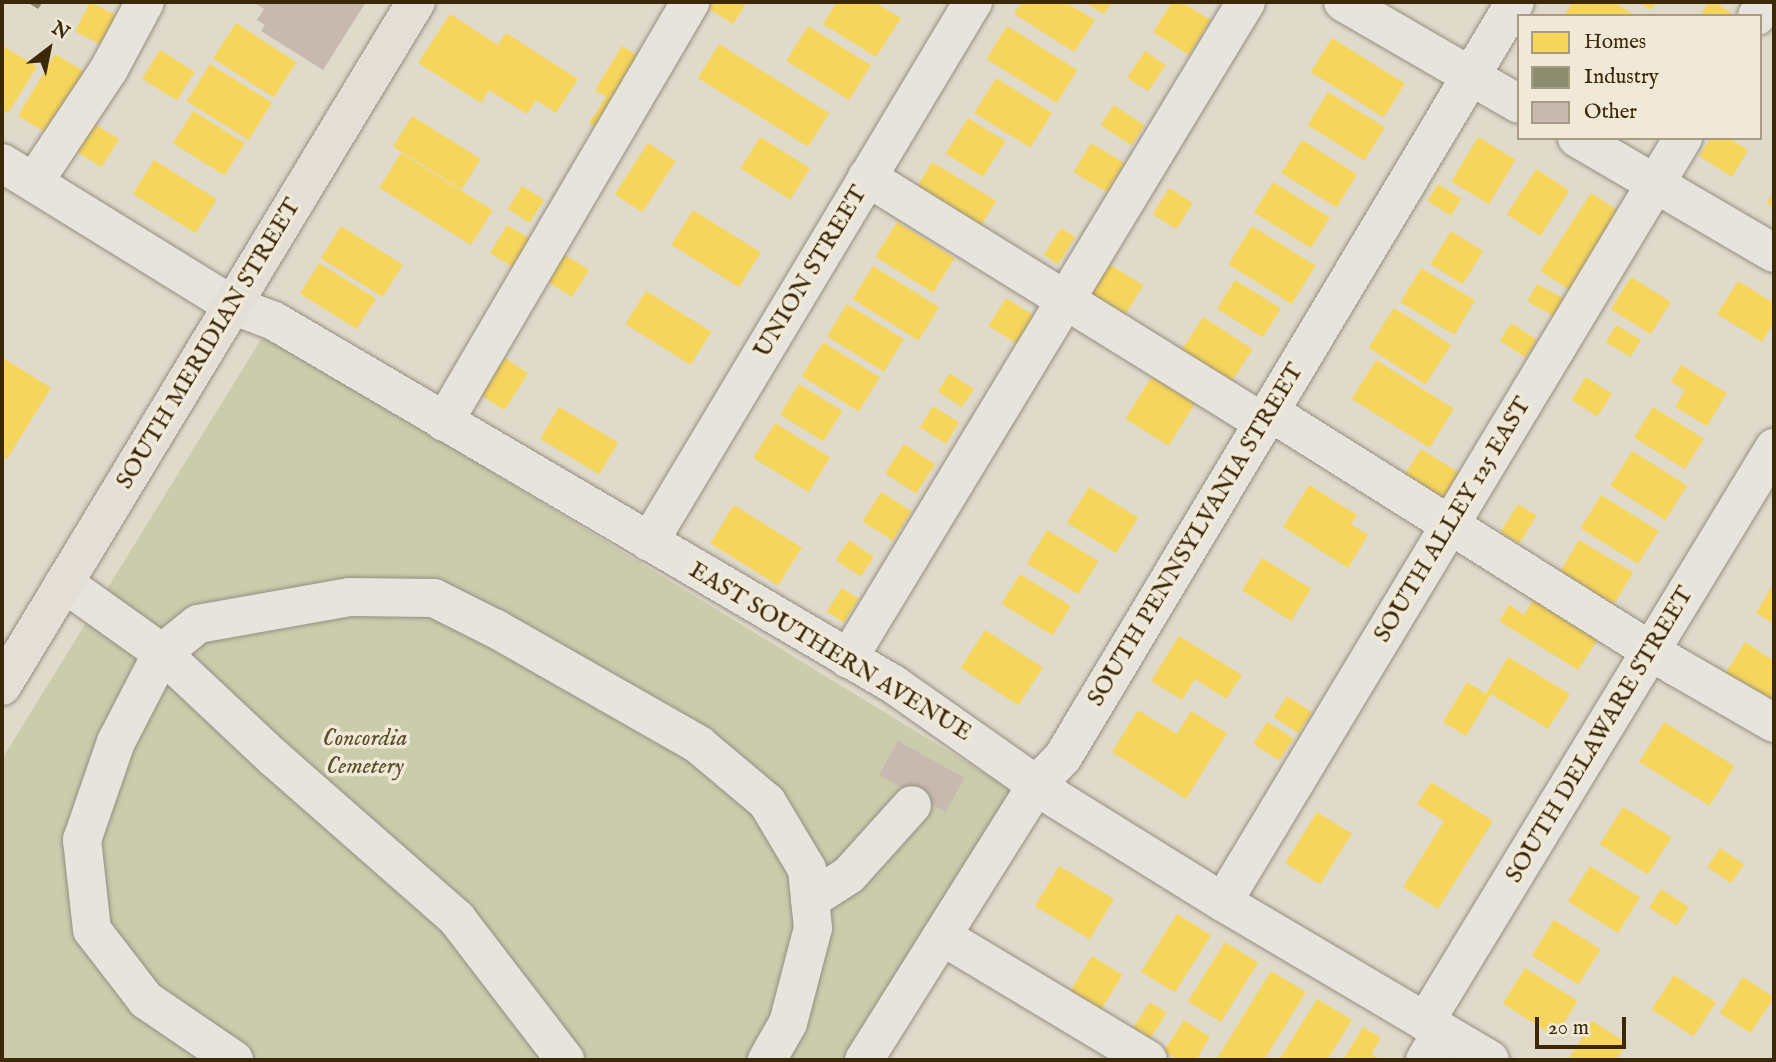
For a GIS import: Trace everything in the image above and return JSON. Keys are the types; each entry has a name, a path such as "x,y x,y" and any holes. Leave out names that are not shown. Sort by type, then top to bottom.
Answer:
{"main road":[{"name":"SOUTH MERIDIAN STREET","path":"2,686 416,2"}],"street":[{"path":"444,422 691,2"},
{"name":"UNION STREET","path":"649,542 973,2"},
{"path":"848,659 1245,2"},
{"path":"1343,2 1517,103"},
{"name":"SOUTH PENNSYLVANIA STREET","path":"864,1060 1037,783 1063,757 1515,2"},
{"path":"34,183 109,69 135,6"},
{"path":"1580,140 1774,253"},
{"name":"SOUTH ALLEY 125 EAST","path":"1223,902 1682,140"},
{"name":"EAST SOUTHERN AVENUE","path":"2,163 232,305 274,321 892,684 1055,798 1223,902 1431,1038 1490,1060"},
{"path":"867,177 1065,300 1451,523 1651,650 1774,723"},
{"name":"SOUTH DELAWARE STREET","path":"1431,1038 1651,650 1774,449"},
{"path":"64,583 162,653 274,758 457,919 512,987 565,1060"},
{"path":"234,1060 146,1000 92,930 82,840 116,742 162,653 198,624 351,597 434,598 496,629 699,745 767,802 807,869 813,928 788,1023 767,1060"},
{"path":"810,900 849,875 912,805"},
{"path":"942,936 1148,1060"}],"green space":[{"name":"Concordia Cemetery","path":"265,333 1015,792 848,1060 2,1060 2,759"}],"building: Homes":[{"path":"90,2 120,17 105,47 75,31"},
{"path":"714,2 747,2 733,24 709,9"},
{"path":"837,2 874,2 901,18 876,57 823,24"},
{"path":"1022,2 1065,2 1095,20 1074,52 1014,14"},
{"path":"1084,2 1112,2 1104,14"},
{"path":"1172,2 1181,2 1211,20 1189,55 1153,32"},
{"path":"1573,2 1614,2 1633,14 1565,14"},
{"path":"1637,2 1656,2 1651,10"},
{"path":"1709,2 1714,2 1733,14 1701,14"},
{"path":"450,14 498,45 506,33 578,79 556,113 536,100 527,114 489,90 481,103 418,63"},
{"path":"236,23 296,62 274,97 213,58"},
{"path":"808,26 871,65 849,100 786,61"},
{"path":"1007,26 1077,70 1057,103 986,59"},
{"path":"1332,38 1405,84 1384,117 1311,72"},
{"path":"719,44 829,113 808,147 698,78"},
{"path":"2,45 37,67 8,113 2,109"},
{"path":"622,46 648,62 604,132 589,123 606,97 595,90"},
{"path":"160,50 195,72 177,101 142,79"},
{"path":"1145,51 1166,65 1148,92 1127,78"},
{"path":"55,54 88,74 51,136 18,116"},
{"path":"210,64 272,103 249,140 187,101"},
{"path":"996,78 1052,113 1030,148 974,113"},
{"path":"1328,92 1385,128 1364,161 1307,125"},
{"path":"1114,105 1145,126 1131,146 1101,125"},
{"path":"193,111 245,143 225,176 173,143"},
{"path":"412,116 481,159 462,189 393,147"},
{"path":"968,118 1005,141 983,177 946,154"},
{"path":"94,124 119,139 102,167 77,152"},
{"path":"760,137 810,168 790,200 740,168"},
{"path":"1478,137 1516,160 1489,204 1451,182"},
{"path":"1302,140 1357,174 1336,208 1281,173"},
{"path":"1710,140 1732,140 1748,150 1732,177 1699,156"},
{"path":"648,143 676,161 642,212 615,194"},
{"path":"1091,143 1124,163 1107,192 1073,172"},
{"path":"401,153 493,210 471,245 379,188"},
{"path":"154,160 217,199 196,233 133,194"},
{"path":"932,162 996,201 976,235 911,196"},
{"path":"1536,169 1570,191 1540,236 1507,214"},
{"path":"1273,182 1330,218 1311,248 1254,213"},
{"path":"1438,184 1462,199 1451,216 1427,201"},
{"path":"522,186 544,200 530,223 508,209"},
{"path":"1169,188 1193,203 1176,229 1153,214"},
{"path":"1774,191 1774,208 1767,203"},
{"path":"1591,193 1625,215 1574,293 1540,271"},
{"path":"693,210 761,252 739,287 671,245"},
{"path":"897,222 955,258 933,293 875,257"},
{"path":"507,225 535,242 518,270 490,253"},
{"path":"341,226 403,265 383,297 321,258"},
{"path":"1252,226 1316,266 1292,304 1228,264"},
{"path":"1061,228 1075,237 1058,264 1044,255"},
{"path":"1451,231 1483,251 1463,284 1430,264"},
{"path":"562,253 589,270 572,297 545,280"},
{"path":"1106,262 1143,285 1124,316 1087,293"},
{"path":"319,263 376,299 357,329 300,294"},
{"path":"873,266 939,307 918,340 852,299"},
{"path":"1421,268 1475,300 1454,335 1400,302"},
{"path":"1631,277 1671,302 1651,334 1611,309"},
{"path":"1235,280 1281,309 1263,337 1217,309"},
{"path":"1738,281 1774,303 1774,322 1762,342 1717,314"},
{"path":"1537,284 1564,299 1554,317 1527,301"},
{"path":"646,291 711,332 691,365 625,324"},
{"path":"1006,298 1037,317 1019,345 989,326"},
{"path":"847,304 904,340 884,372 827,336"},
{"path":"1394,308 1451,345 1425,384 1368,347"},
{"path":"1203,317 1252,349 1231,383 1181,351"},
{"path":"1511,323 1537,340 1526,357 1500,341"},
{"path":"1616,325 1641,340 1631,357 1606,342"},
{"path":"823,342 880,378 859,411 802,376"},
{"path":"2,357 51,388 7,459 2,455"},
{"path":"503,357 528,373 504,410 479,394"},
{"path":"1376,360 1454,409 1430,448 1352,399"},
{"path":"1681,365 1727,393 1707,426 1675,407 1685,390 1671,382"},
{"path":"950,373 974,389 962,407 938,391"},
{"path":"1154,373 1197,400 1169,446 1125,419"},
{"path":"1586,377 1612,394 1597,417 1571,400"},
{"path":"799,384 842,411 823,442 780,415"},
{"path":"933,406 959,422 946,444 920,427"},
{"path":"559,407 618,443 599,474 540,439"},
{"path":"1653,407 1704,439 1685,469 1634,438"},
{"path":"775,423 830,457 808,492 753,458"},
{"path":"904,444 935,464 916,494 885,473"},
{"path":"1421,449 1472,481 1451,514 1400,482"},
{"path":"1632,451 1687,485 1665,520 1610,486"},
{"path":"1309,485 1357,515 1351,524 1368,535 1348,568 1283,527"},
{"path":"1089,487 1138,518 1116,553 1067,523"},
{"path":"881,492 912,511 893,541 862,522"},
{"path":"1601,495 1659,531 1638,564 1580,528"},
{"path":"1518,504 1537,516 1519,544 1501,532"},
{"path":"734,505 802,547 778,586 710,543"},
{"path":"1047,530 1098,561 1078,594 1027,563"},
{"path":"849,540 874,557 860,577 836,560"},
{"path":"1579,540 1633,572 1612,607 1558,574"},
{"path":"1262,558 1311,589 1291,621 1242,590"},
{"path":"1020,574 1071,606 1052,635 1001,604"},
{"path":"1774,583 1774,624 1756,613"},
{"path":"842,588 859,599 844,622 827,611"},
{"path":"1537,594 1601,634 1578,670 1499,621 1509,605 1524,615"},
{"path":"985,630 1043,668 1018,705 960,668"},
{"path":"1179,636 1242,675 1226,699 1195,679 1182,700 1151,681"},
{"path":"1745,642 1774,661 1774,705 1725,674"},
{"path":"1508,657 1570,694 1548,729 1491,694 1466,736 1443,722 1467,682 1486,694"},
{"path":"1287,696 1312,712 1299,733 1273,717"},
{"path":"1138,710 1177,734 1191,711 1227,733 1186,799 1112,752"},
{"path":"1267,722 1293,738 1280,760 1253,744"},
{"path":"1664,722 1734,766 1709,806 1639,762"},
{"path":"1431,782 1493,821 1438,909 1403,887 1444,821 1417,804"},
{"path":"1623,807 1671,837 1648,875 1600,844"},
{"path":"1317,812 1352,834 1320,885 1285,863"},
{"path":"1720,848 1744,864 1731,883 1707,867"},
{"path":"1059,866 1114,899 1090,939 1035,906"},
{"path":"1590,866 1640,897 1618,933 1568,902"},
{"path":"1661,889 1689,907 1677,925 1649,907"},
{"path":"1177,914 1211,935 1175,993 1141,972"},
{"path":"1554,920 1601,949 1578,985 1532,956"},
{"path":"1225,942 1258,963 1221,1022 1188,1001"},
{"path":"1092,956 1123,975 1100,1012 1069,992"},
{"path":"1525,968 1578,1001 1555,1036 1503,1004"},
{"path":"1271,971 1306,992 1264,1060 1216,1060"},
{"path":"1674,975 1716,1002 1694,1037 1652,1009"},
{"path":"1743,977 1774,997 1751,1033 1720,1013"},
{"path":"1317,999 1352,1020 1327,1060 1279,1060"},
{"path":"1150,1002 1167,1013 1150,1038 1134,1027"},
{"path":"1184,1020 1210,1037 1196,1060 1179,1060 1164,1051"},
{"path":"1592,1021 1627,1043 1616,1060 1568,1060"},
{"path":"1363,1027 1381,1038 1371,1054 1381,1060 1343,1060"}],"building: Industry":[{"path":"27,2 43,2 38,9"}],"building: Other":[{"path":"253,2 366,2 323,70 261,31 265,25 257,20 264,9"},
{"path":"898,741 964,778 946,812 879,775"}]}
